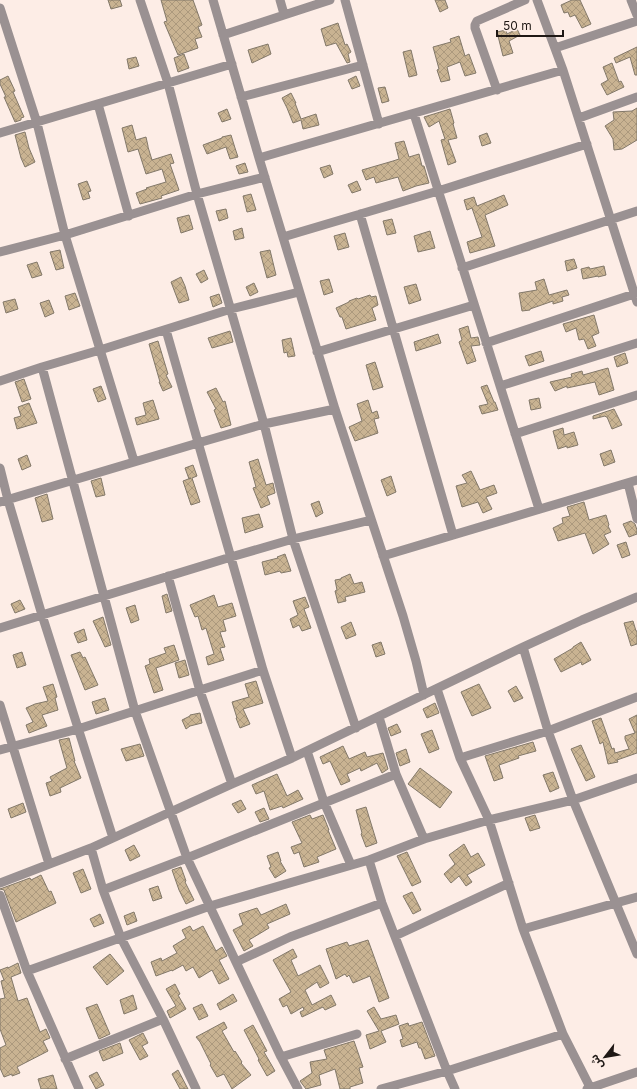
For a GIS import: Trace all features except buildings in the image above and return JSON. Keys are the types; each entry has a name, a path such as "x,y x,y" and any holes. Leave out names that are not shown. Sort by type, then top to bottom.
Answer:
{"street":[{"path":"140,0 168,83 197,194 264,424 293,539 356,728"},
{"path":"213,0 317,352 403,616 424,695"},
{"path":"280,0 284,14"},
{"path":"223,35 330,0"},
{"path":"345,0 380,124"},
{"path":"497,90 476,28 476,23 477,21 526,0"},
{"path":"486,343 636,296 563,70 537,0"},
{"path":"631,0 637,15"},
{"path":"0,8 37,123 65,235 134,461"},
{"path":"555,48 637,21"},
{"path":"0,133 232,64"},
{"path":"241,97 363,65"},
{"path":"259,158 563,70"},
{"path":"579,118 637,97"},
{"path":"98,104 129,216"},
{"path":"414,114 539,509"},
{"path":"283,237 438,191 587,144"},
{"path":"0,252 65,235 197,194 265,177"},
{"path":"462,268 637,211"},
{"path":"360,214 453,535"},
{"path":"0,380 231,309 299,292"},
{"path":"317,352 474,304"},
{"path":"166,330 263,670 292,758"},
{"path":"500,386 637,343"},
{"path":"42,367 135,711 187,858 298,1089"},
{"path":"515,434 637,394"},
{"path":"4,501 134,461 264,424 335,409"},
{"path":"0,468 4,501 113,838"},
{"path":"383,556 637,480"},
{"path":"628,483 637,519"},
{"path":"0,628 231,557 293,539 371,520"},
{"path":"168,576 200,691 232,784"},
{"path":"0,883 91,848 292,758 523,647 637,597"},
{"path":"523,647 548,731 573,800 637,954"},
{"path":"0,750 78,729 263,670"},
{"path":"437,689 460,758 489,820 523,930 563,1034 590,1088 637,1072"},
{"path":"460,758 548,731 637,696"},
{"path":"0,705 49,864"},
{"path":"379,717 396,774 424,839"},
{"path":"307,751 324,802 351,865"},
{"path":"103,890 396,774"},
{"path":"27,971 210,906 369,860 424,839 489,820 573,800 637,778"},
{"path":"91,848 103,890 121,938 163,1019 196,1089"},
{"path":"369,860 382,903 455,1089"},
{"path":"395,936 509,883"},
{"path":"0,895 27,971 78,1089"},
{"path":"523,930 615,902 637,897"},
{"path":"236,962 290,937 382,903"},
{"path":"65,1059 163,1019"},
{"path":"282,1057 356,1034"},
{"path":"381,1089 447,1071 563,1034"}]}
